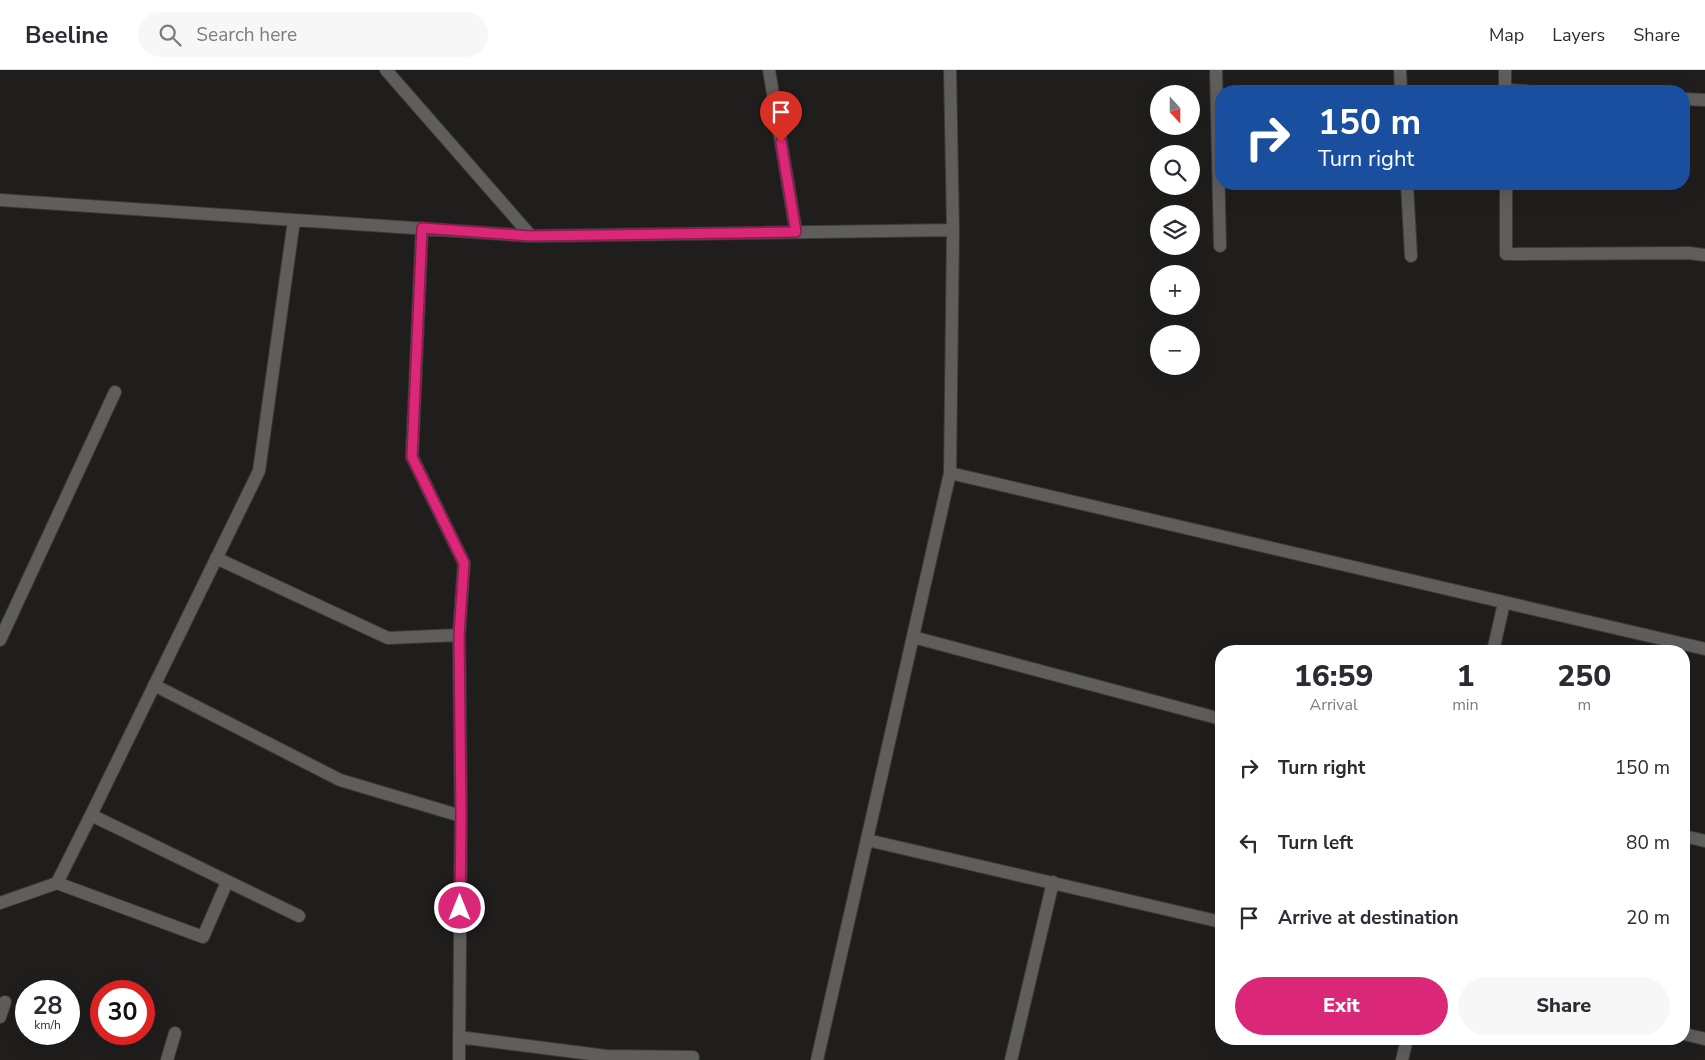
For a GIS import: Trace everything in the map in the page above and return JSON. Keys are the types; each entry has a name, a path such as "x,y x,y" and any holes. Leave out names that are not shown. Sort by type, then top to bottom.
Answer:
{"street":[{"path":"386,70 531,236"},
{"path":"769,70 794,232"},
{"path":"817,1060 950,473 953,230 950,70"},
{"path":"1216,70 1216,85"},
{"path":"1400,70 1401,85"},
{"path":"1505,70 1505,85"},
{"path":"1690,99 1705,100"},
{"path":"1219,190 1220,246"},
{"path":"1407,190 1411,256"},
{"path":"1506,190 1506,254 1689,253 1705,255"},
{"path":"0,200 531,236 953,230"},
{"path":"57,883 259,471 294,220"},
{"path":"422,228 412,457 464,563 459,635 461,816 459,1060"},
{"path":"0,640 115,392"},
{"path":"950,473 1688,645"},
{"path":"216,558 388,638 459,635"},
{"path":"1494,645 1504,603"},
{"path":"913,638 1215,717"},
{"path":"1690,646 1705,649"},
{"path":"154,685 340,780 461,816"},
{"path":"91,815 299,916"},
{"path":"1690,837 1705,841"},
{"path":"868,840 1215,921"},
{"path":"0,902 57,883 203,938 227,882"},
{"path":"1013,1060 1054,882"},
{"path":"0,1017 5,1002"},
{"path":"167,1060 176,1033"},
{"path":"1690,1035 1705,1039"},
{"path":"460,1037 605,1058 692,1057"},
{"path":"1402,1060 1406,1045"}],"route":[{"path":"460,908 459,635 464,563 412,457 422,228 531,236 796,232 781,142"}]}
